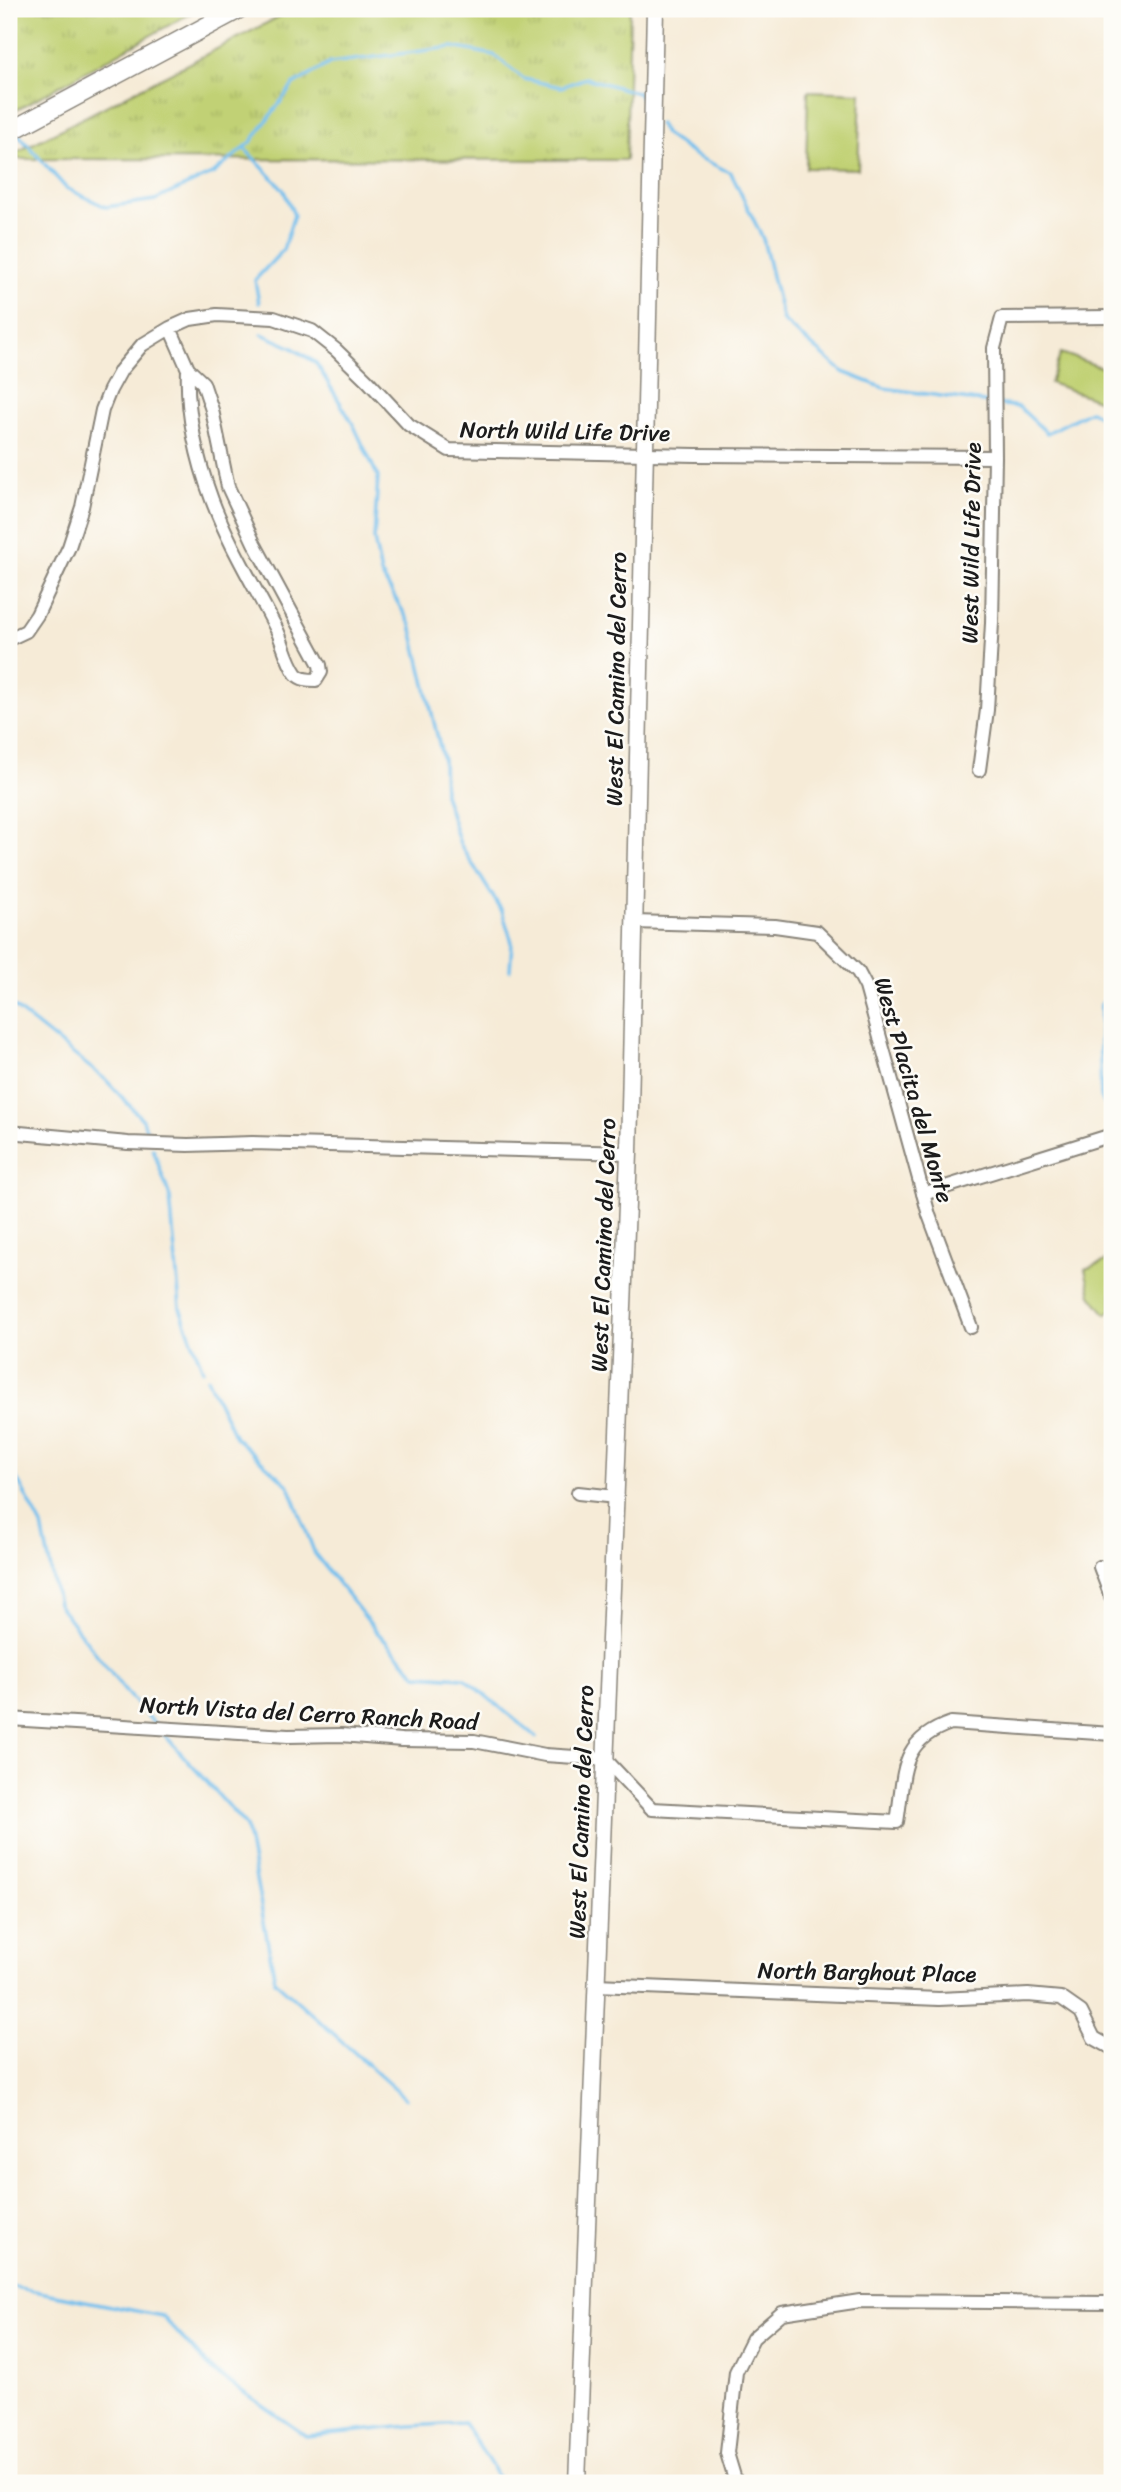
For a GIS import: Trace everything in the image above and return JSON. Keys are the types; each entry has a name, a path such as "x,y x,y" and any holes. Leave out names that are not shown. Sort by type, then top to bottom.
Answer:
{"main road":[{"path":"9,132 239,9"}],"street":[{"name":"West El Camino del Cerro","path":"577,2483 629,1153 655,9"},
{"name":"North Wild Life Drive","path":"9,639 26,631 37,615 69,547 82,507 102,411 121,370 142,345 190,319 217,315 274,318 312,331 367,380 409,425 449,450 995,457"},
{"name":"West Wild Life Drive","path":"979,770 992,623 994,348 1002,318 1112,317"},
{"path":"170,328 188,369 189,405 212,499 296,673 305,679 316,680 321,673 320,664 254,543 228,487 212,410 203,383 188,369"},
{"name":"West Placita del Monte","path":"635,922 775,926 817,932 858,972 866,987 923,1194 971,1327"},
{"path":"9,1132 128,1143 629,1153"},
{"path":"923,1194 1112,1135"},
{"path":"578,1493 616,1497"},
{"path":"1100,1567 1112,1599"},
{"name":"North Vista del Cerro Ranch Road","path":"9,1719 288,1737 341,1735 402,1741 474,1741 545,1755 606,1759"},
{"path":"606,1759 652,1809 897,1822 909,1752 920,1738 936,1728 951,1723 1112,1734"},
{"name":"North Barghout Place","path":"597,1985 939,1999 1028,1995 1061,1998 1081,2012 1094,2038 1112,2048"},
{"path":"736,2483 727,2453 736,2372 753,2338 782,2313 860,2301 1112,2303"}],"green space":[{"path":"9,9 198,9 9,114"},
{"path":"294,9 630,9 626,160 9,159 9,156"},
{"path":"808,91 861,93 858,169 806,168"},
{"path":"1061,353 1112,371 1112,405 1050,383"},
{"path":"1112,1259 1112,1311 1106,1314 1091,1295 1085,1269"}],"waterway":[{"path":"17,133 66,188 106,207 155,200 214,173 251,142 293,85 330,63 453,47 494,55 524,79 561,87 586,78 638,93 647,106"},
{"path":"659,124 665,134 694,155 731,173 763,239 783,321 843,372 884,388 1019,407 1047,433 1090,411 1112,423"},
{"path":"244,148 283,189 294,215 283,250 255,280 259,303"},
{"path":"262,334 291,347 316,363 353,424 378,477 374,539 381,574 411,625 443,760 444,794 460,844 502,911 512,942 510,970"},
{"path":"1112,992 1101,1005 1100,1052 1101,1097 1112,1118"},
{"path":"9,1003 106,1080 143,1120 150,1141"},
{"path":"153,1149 170,1197 180,1308 203,1370"},
{"path":"207,1378 235,1437 289,1486 315,1554 376,1631 417,1675 464,1678 536,1737"},
{"path":"9,1464 42,1526 58,1604 124,1690 154,1723"},
{"path":"162,1732 246,1826 275,1981 406,2099"},
{"path":"9,2286 162,2316 213,2371 306,2436 464,2423 500,2483"}]}
